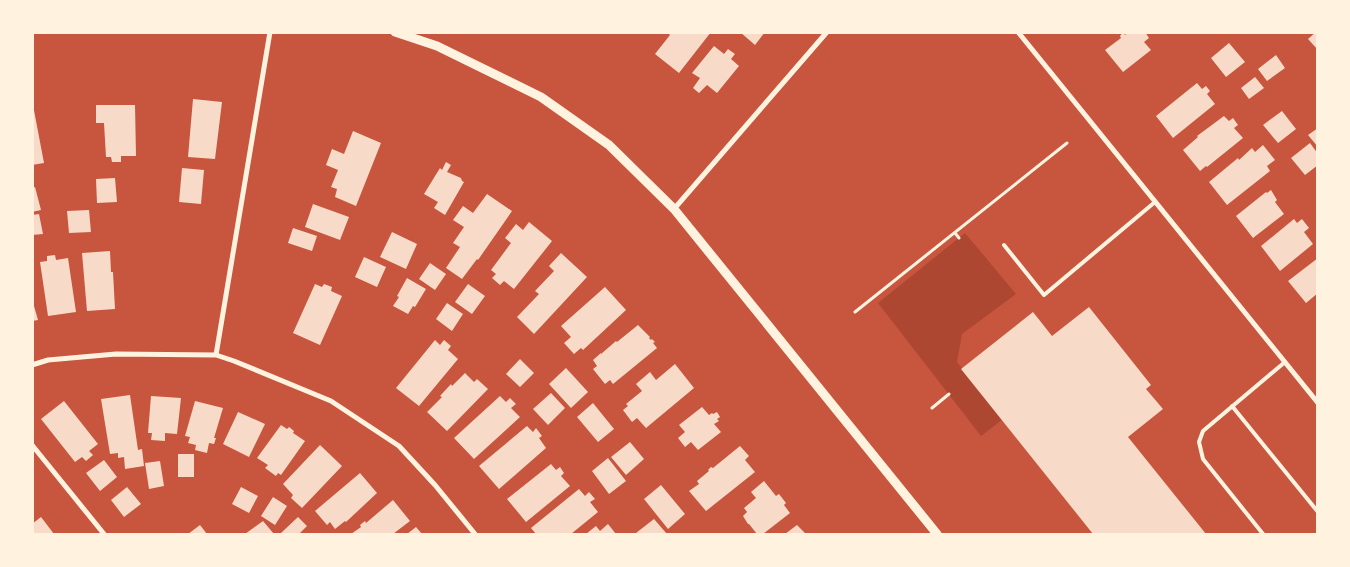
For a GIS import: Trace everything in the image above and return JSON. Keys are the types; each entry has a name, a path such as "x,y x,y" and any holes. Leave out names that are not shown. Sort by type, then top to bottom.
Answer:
{"street":[{"path":"216,355 270,32"},
{"path":"395,32 437,46 541,97 609,145 674,209 938,534"},
{"path":"674,209 827,32"},
{"path":"1018,32 1318,403"},
{"path":"32,365 48,360 116,354 216,355 269,375 331,402 399,446 435,485 475,534"},
{"path":"32,445 104,534"}],"lane":[{"path":"1004,245 1044,295 1155,202"},
{"path":"1263,534 1203,459 1199,442 1203,430 1284,362"},
{"path":"1232,406 1318,512"}],"path":[{"path":"856,312 1067,143"},
{"path":"955,233 959,238"},
{"path":"932,408 949,394"}],"shaded area":[{"path":"965,233 1016,294 962,334 957,362 1003,419 981,436 878,303"}],"building":[{"path":"667,32 711,32 679,73 655,54 670,35"},
{"path":"740,32 765,32 755,45"},
{"path":"1123,32 1125,35 1128,32 1145,32 1149,38 1144,42 1151,50 1123,72 1105,50 1121,38 1120,36"},
{"path":"1318,32 1318,50 1308,39"},
{"path":"1229,43 1245,62 1226,77 1211,58"},
{"path":"714,46 724,54 728,49 735,54 731,59 739,66 717,93 707,85 699,93 693,88 700,78 692,73"},
{"path":"1276,55 1285,68 1267,81 1258,69"},
{"path":"1255,77 1264,88 1249,99 1241,88"},
{"path":"1197,83 1202,89 1206,86 1210,91 1207,94 1215,104 1173,138 1156,116"},
{"path":"193,99 222,102 215,159 188,157"},
{"path":"32,105 44,163 32,165"},
{"path":"96,105 135,105 136,156 121,156 121,162 112,162 111,157 106,157 104,123 96,123"},
{"path":"1282,111 1296,129 1278,143 1263,125"},
{"path":"1224,116 1229,121 1233,118 1238,125 1234,128 1243,138 1200,171 1183,150 1197,136"},
{"path":"1318,128 1318,147 1308,135"},
{"path":"353,131 381,143 356,206 335,197 337,189 331,187 338,170 326,165 332,149 344,154"},
{"path":"1310,143 1318,154 1318,165 1305,175 1291,158"},
{"path":"1263,145 1275,160 1267,166 1270,171 1227,205 1209,182 1252,148 1255,152"},
{"path":"446,162 451,165 447,172 461,178 464,182 445,215 434,208 438,202 424,194 440,168 442,170"},
{"path":"182,168 204,170 201,204 179,202"},
{"path":"115,178 117,202 97,203 96,179"},
{"path":"35,187 41,210 32,212 32,188"},
{"path":"1271,190 1277,200 1275,202 1284,214 1253,238 1236,216"},
{"path":"487,194 512,211 478,260 462,279 446,268 460,247 453,243 464,227 453,220 463,206 473,213"},
{"path":"313,204 349,217 340,240 305,227"},
{"path":"89,210 91,232 69,233 67,211"},
{"path":"39,214 43,234 32,235 32,215"},
{"path":"1294,219 1297,223 1302,219 1309,228 1304,232 1313,244 1280,271 1261,246"},
{"path":"529,222 552,241 514,289 504,281 500,285 492,278 496,274 491,270 511,243 505,238 516,224 523,230"},
{"path":"293,228 317,236 312,251 288,243"},
{"path":"392,232 417,244 406,269 380,257"},
{"path":"110,251 115,309 87,311 82,253"},
{"path":"561,253 587,277 534,334 517,317 539,294 535,291 554,271 549,266"},
{"path":"55,255 56,260 68,258 76,312 48,316 40,262 47,261 47,256"},
{"path":"364,257 386,267 377,287 355,277"},
{"path":"1318,258 1318,293 1306,303 1288,281"},
{"path":"430,263 446,274 435,290 419,279"},
{"path":"407,278 426,289 415,307 413,306 408,314 393,306"},
{"path":"315,284 322,287 324,284 332,287 331,291 342,296 320,345 293,333"},
{"path":"468,284 485,296 472,314 455,302"},
{"path":"605,287 626,310 583,350 581,348 574,354 564,343 571,337 561,326"},
{"path":"32,299 38,320 32,321"},
{"path":"447,303 463,314 452,331 436,319"},
{"path":"1089,307 1151,385 1146,389 1163,409 1128,437 1206,534 1093,534 961,369 1033,312 1052,336"},
{"path":"638,325 655,342 653,343 657,348 613,384 610,380 605,384 593,369 597,366 593,360"},
{"path":"435,340 440,345 444,340 451,346 448,350 458,359 419,406 396,388"},
{"path":"520,359 534,373 520,387 506,374"},
{"path":"675,364 694,388 646,428 637,418 632,422 623,410 628,406 626,404 642,391 636,384 650,372 656,380"},
{"path":"566,368 588,392 571,408 549,384"},
{"path":"465,373 474,382 477,379 488,389 447,431 427,412 442,397 440,396 451,384 452,386"},
{"path":"551,393 565,408 548,425 533,409"},
{"path":"130,395 138,450 142,449 144,466 125,469 124,457 118,458 118,453 110,454 101,399"},
{"path":"151,396 181,398 177,434 165,433 165,441 151,440 152,433 148,433"},
{"path":"500,396 506,402 510,398 516,404 511,408 520,417 474,459 454,438"},
{"path":"64,401 98,444 89,451 93,455 86,461 82,457 75,462 41,419"},
{"path":"195,401 223,408 214,444 209,443 207,453 195,450 196,445 188,443 190,437 185,436"},
{"path":"593,403 614,429 598,442 577,417"},
{"path":"702,407 709,415 717,412 720,417 717,419 719,421 714,424 721,432 698,450 691,442 685,447 678,438 685,432 679,425"},
{"path":"238,412 265,424 249,457 223,444"},
{"path":"281,425 287,429 289,427 294,431 293,433 305,441 281,475 278,473 276,476 265,468 268,465 257,458"},
{"path":"527,426 533,432 536,428 542,436 539,438 546,448 499,489 479,466"},
{"path":"630,442 644,459 626,475 611,457"},
{"path":"320,445 342,466 302,508 291,498 293,495 283,484"},
{"path":"740,446 749,456 745,460 755,472 706,511 689,491 699,484 697,481 711,467 713,468"},
{"path":"178,454 194,454 194,477 178,477"},
{"path":"608,458 626,481 609,494 592,471"},
{"path":"104,460 117,477 100,491 86,473"},
{"path":"160,461 164,486 149,489 145,463"},
{"path":"551,464 556,470 560,467 564,473 561,476 570,486 526,522 507,499"},
{"path":"360,473 377,493 346,522 335,529 330,522 327,525 315,511"},
{"path":"764,481 776,496 779,494 786,503 784,505 790,513 763,534 757,534 743,516 747,512 744,508 756,498 751,492"},
{"path":"661,485 685,514 668,529 644,499"},
{"path":"127,487 141,504 124,517 111,500"},
{"path":"241,487 258,496 249,513 232,504"},
{"path":"579,489 585,496 589,492 595,499 590,502 598,512 571,534 536,534 531,528"},
{"path":"273,497 287,506 275,525 261,516"},
{"path":"393,500 410,521 393,534 351,534 361,527 360,525 365,521 366,523"},
{"path":"41,517 54,534 32,534 32,524"},
{"path":"298,517 307,526 299,534 281,533"},
{"path":"654,519 667,534 636,533"},
{"path":"263,521 274,534 245,534"},
{"path":"608,524 616,534 586,534 596,526 600,531"},
{"path":"200,525 207,534 188,534"},
{"path":"797,525 806,534 785,534"},
{"path":"416,527 422,534 407,534"}]}
